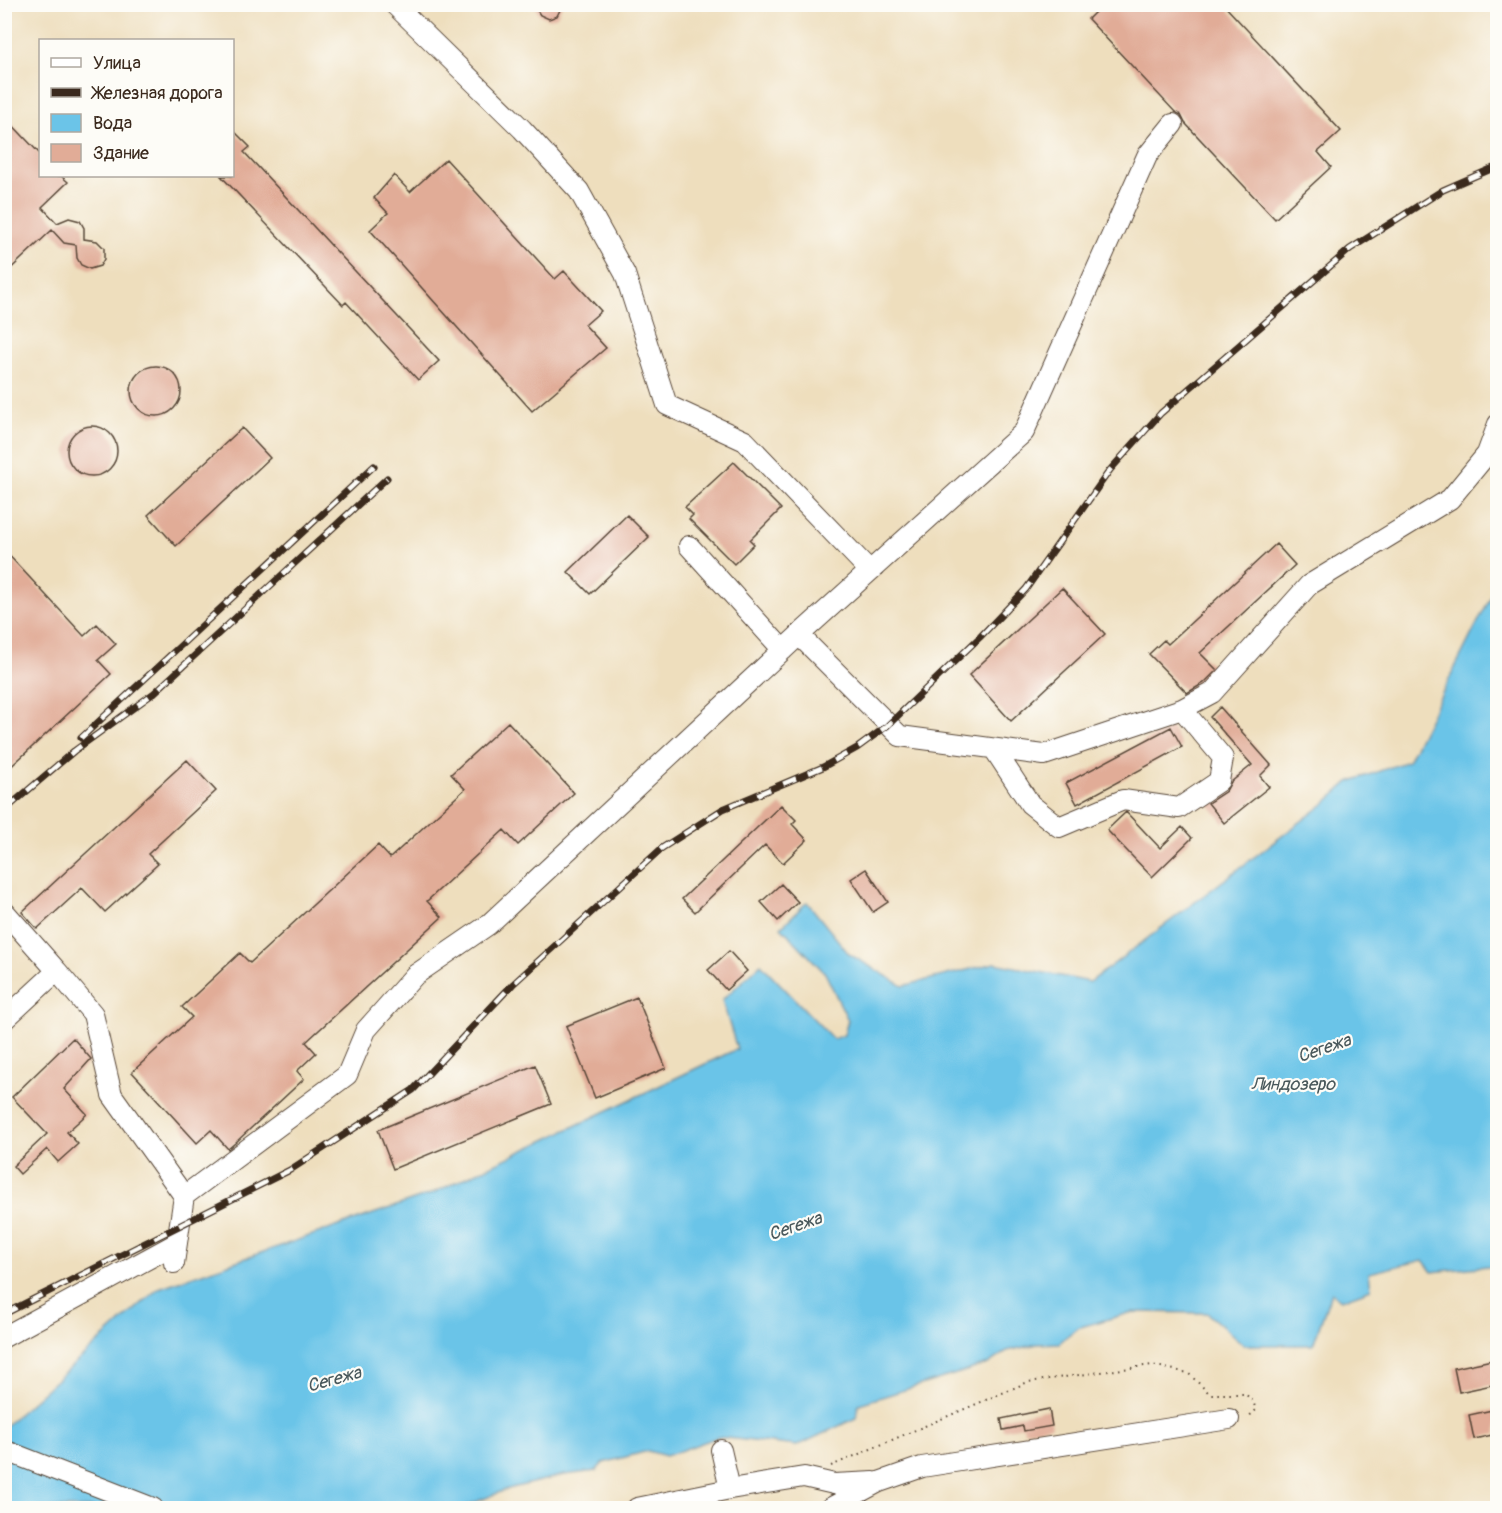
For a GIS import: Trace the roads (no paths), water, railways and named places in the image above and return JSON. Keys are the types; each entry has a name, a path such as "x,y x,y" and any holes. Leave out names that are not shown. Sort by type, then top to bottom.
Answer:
{"street":[{"path":"394,4 522,129 579,191 625,274 667,405 745,441 870,571"},
{"path":"184,1196 347,1075 366,1030 415,975 488,925 799,635 1024,432 1147,156 1173,124"},
{"path":"799,635 900,736 1044,755 1182,709 1212,693 1309,585 1450,499 1487,454 1497,424"},
{"path":"689,546 783,650"},
{"path":"994,749 1030,804 1059,827 1123,800 1179,808 1219,781 1223,758 1182,709"},
{"path":"4,911 93,1014 112,1095 184,1196 174,1263"},
{"path":"4,1020 57,971"},
{"path":"4,1337 177,1243"},
{"path":"829,1509 879,1482 922,1467 1229,1419"},
{"path":"4,1450 153,1509"},
{"path":"721,1450 730,1489"},
{"path":"637,1509 730,1489 804,1477 834,1484 879,1482"},
{"path":"829,1509 838,1496 834,1484"}],"water":[{"name":"Линдозеро","path":"1497,588 1497,1265 1432,1272 1423,1260 1369,1273 1371,1289 1341,1300 1331,1293 1313,1345 1244,1345 1207,1313 1133,1312 1077,1328 1059,1343 1037,1344 1007,1351 988,1364 859,1404 856,1418 797,1446 718,1437 666,1456 648,1451 603,1463 596,1471 564,1475 508,1489 461,1508 5,1508 4,1427 159,1288 431,1194 737,1049 722,1000 761,964 833,1039 844,1035 848,1020 825,973 781,927 807,902 849,954 903,986 995,963 1090,982 1324,804 1349,782 1408,761"}],"railway":[{"path":"4,1314 290,1170 413,1090 513,984 662,848 723,809 823,767 857,748 887,726 980,637 1026,589 1110,470 1161,413 1350,249 1443,190 1498,166"},
{"path":"81,738 374,466"},
{"path":"6,809 74,751 154,693 387,478"}],"water label":[{"name":"Сегежа","path":"1324,1048"},
{"name":"Сегежа","path":"795,1226"},
{"name":"Сегежа","path":"334,1379"}]}
